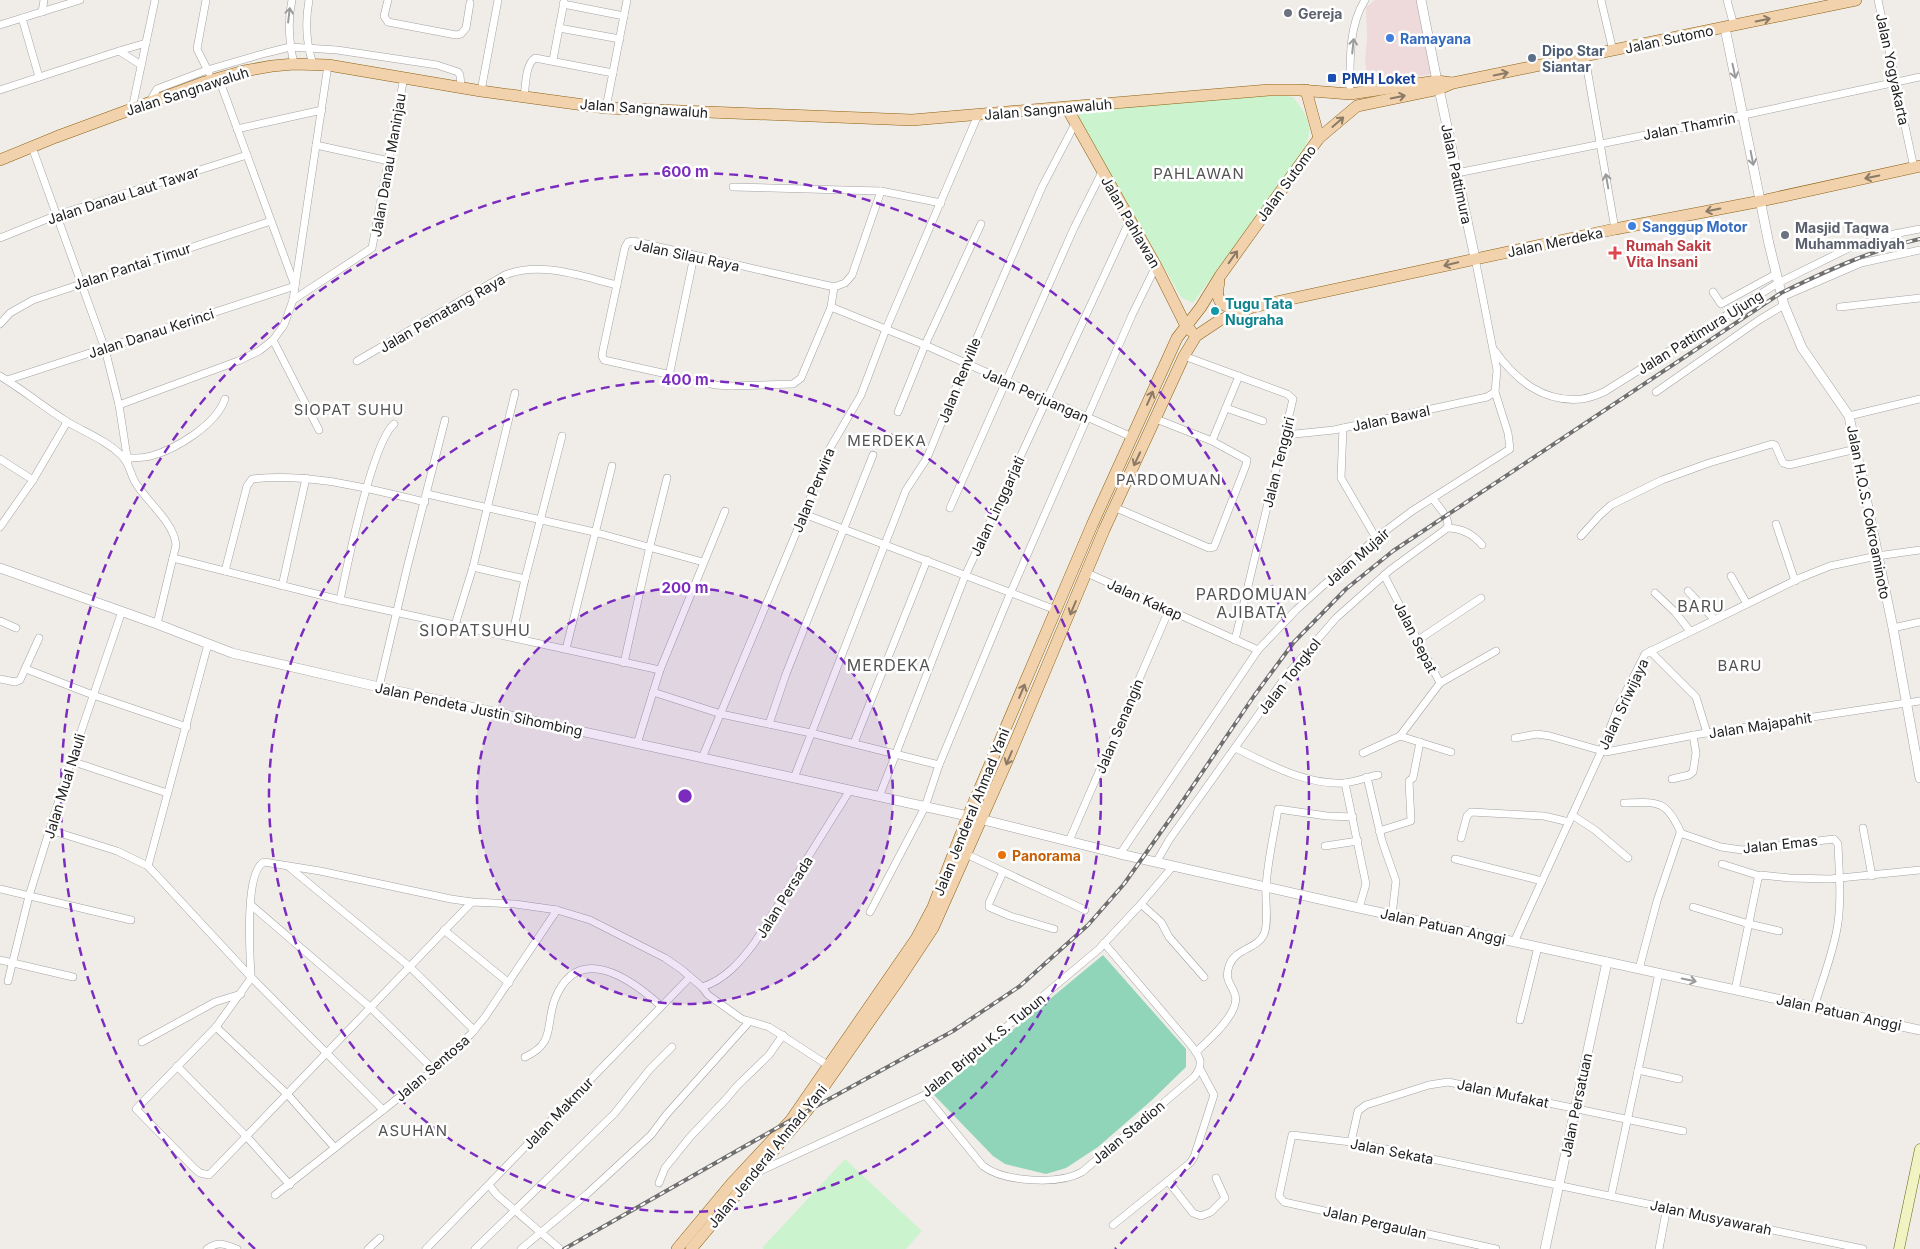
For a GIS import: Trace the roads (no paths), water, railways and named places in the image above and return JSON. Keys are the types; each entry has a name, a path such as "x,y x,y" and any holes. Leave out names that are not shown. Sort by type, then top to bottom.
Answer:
{"main road":[{"name":"Jalan Sutomo","path":"1350,94 1453,83 1856,0"},
{"name":"Jalan Sangnawaluh","path":"0,160 149,103 213,76 294,64 328,65 524,97 606,108 912,120 1270,90 1306,90 1350,94"},
{"name":"Jalan Sutomo","path":"1186,326 1319,138 1357,106 1438,85"},
{"path":"1306,90 1319,138"},
{"name":"Jalan Pahlawan","path":"1067,108 1156,266 1186,326 1196,336"},
{"name":"Jalan Merdeka","path":"1196,336 1220,320 1253,307 1476,258 1761,201 1917,167"},
{"path":"1220,276 1217,290 1218,298 1222,304 1228,308 1253,307"},
{"name":"Jalan Jenderal Ahmad Yani","path":"920,940 968,816 1092,525 1171,349 1186,326"},
{"name":"Jalan Jenderal Ahmad Yani","path":"691,1249 806,1112 920,940 937,919 982,820 1114,507 1184,356 1196,336"},
{"path":"1133,433 1148,435"},
{"path":"1092,525 1104,530"},
{"path":"1051,622 1064,628"},
{"path":"1012,713 1025,719"},
{"name":"Jalan Jenderal Ahmad Yani","path":"677,1249 732,1183 787,1125 895,977"},
{"path":"1899,1249 1920,1149"}],"street":[{"path":"42,12 44,0"},
{"path":"0,25 80,0"},
{"path":"132,109 155,0"},
{"path":"206,0 197,49 213,76 237,129 295,286"},
{"path":"292,0 288,18 290,48 294,64"},
{"path":"309,0 306,22 307,47 313,64"},
{"path":"388,0 384,16 388,22 456,35 461,34 466,28 470,3"},
{"path":"481,90 498,0"},
{"path":"606,108 627,0"},
{"path":"1350,94 1355,23 1358,10 1365,0"},
{"name":"Jalan Pattimura","path":"1420,0 1476,258"},
{"path":"1600,0 1613,51"},
{"name":"Jalan H.O.S. Cokroaminoto","path":"1727,0 1744,115 1777,278 1783,301 1802,348 1849,416 1920,778"},
{"name":"Jalan Yogyakarta","path":"1878,0 1895,82 1917,167"},
{"path":"553,60 564,2 624,16"},
{"path":"22,18 39,77"},
{"path":"559,28 620,39"},
{"path":"0,90 146,43"},
{"path":"213,76 266,53 307,47 379,56 455,70 460,75 461,87"},
{"path":"119,51 141,65"},
{"path":"1585,57 1616,229"},
{"path":"524,97 531,60 535,58 613,73"},
{"path":"119,405 238,361 259,351 273,340 284,325 293,300 328,65"},
{"name":"Jalan Danau Maninjau","path":"293,300 372,248 404,77"},
{"name":"Jalan Thamrin","path":"1457,173 1920,77"},
{"path":"237,129 322,110"},
{"name":"Jalan Perwira","path":"702,758 830,448 861,395 886,329 978,115"},
{"name":"Jalan Renville","path":"794,778 906,490 927,458 1042,187 1075,124"},
{"path":"316,145 389,161"},
{"path":"32,147 105,349 119,405 128,461 135,482 159,512 174,536 176,545 157,624"},
{"name":"Jalan Danau Laut Tawar","path":"0,238 57,215 247,155"},
{"path":"950,508 1074,228 1102,172"},
{"path":"733,187 881,191 941,202"},
{"path":"694,256 669,376 716,385 793,384 801,378 831,307 834,287 845,283 852,275 881,191"},
{"name":"Jalan Linggarjati","path":"879,797 965,576 1130,220"},
{"name":"Jalan Pantai Timur","path":"0,324 10,313 32,300 271,221"},
{"path":"898,412 925,345 981,224"},
{"name":"Jalan Pattimura Ujung","path":"1493,348 1508,368 1524,383 1541,394 1559,399 1583,399 1604,392 1777,278 1849,248 1894,234 1920,229"},
{"name":"Jalan Silau Raya","path":"669,376 606,361 602,356 625,247 628,242 834,287"},
{"path":"1656,392 1783,301 1861,263 1920,250"},
{"name":"Jalan Mujair","path":"1120,854 1258,650 1296,610 1376,538 1510,449 1506,426 1494,392 1497,370 1476,258"},
{"path":"870,912 925,807 939,765 1010,594 1132,315 1156,266"},
{"name":"Jalan Pematang Raya","path":"357,361 504,275 516,271 534,269 556,270 617,285"},
{"path":"1714,292 1721,304 1777,278"},
{"name":"Jalan Danau Kerinci","path":"3,378 105,349 295,286"},
{"path":"1840,307 1870,302 1920,298"},
{"name":"Jalan Perjuangan","path":"831,307 925,345 1047,398 1087,418 1133,433"},
{"path":"273,340 319,430"},
{"name":"Jalan Tenggiri","path":"1184,356 1291,396 1293,403 1236,640"},
{"path":"1212,441 1239,376"},
{"path":"3,378 67,422 103,442 128,461"},
{"name":"Jalan Bawal","path":"1285,435 1306,434 1343,428 1487,397 1494,392"},
{"path":"455,626 472,567 515,393"},
{"path":"128,461 150,456 179,444 212,419 220,411 225,399"},
{"path":"1849,416 1920,399"},
{"path":"1226,408 1263,421"},
{"path":"1114,507 1212,548 1247,462 1245,458 1212,441 1156,419"},
{"path":"379,687 445,420"},
{"path":"0,527 33,480 67,422"},
{"path":"340,600 351,546 367,488 383,439 388,429 394,424"},
{"path":"1343,428 1341,479 1376,538"},
{"path":"512,636 562,436"},
{"path":"1581,536 1611,505 1662,480 1709,463 1772,444 1783,463 1789,465 1856,449"},
{"path":"769,724 786,674 873,455"},
{"path":"0,459 33,480"},
{"path":"566,649 612,466"},
{"path":"225,571 249,481 254,479 306,478 367,488 425,502"},
{"path":"282,586 306,478"},
{"path":"624,663 650,546 668,478"},
{"path":"427,494 486,509 594,532 703,562"},
{"path":"1433,499 1445,516 1447,528 1457,529 1469,534 1482,546"},
{"path":"637,744 660,670 725,511"},
{"path":"804,514 1056,610"},
{"path":"1776,524 1795,581"},
{"name":"Jalan Tongkol","path":"1157,861 1169,840 1286,676 1336,618 1384,575 1447,528"},
{"name":"Jalan Sriwijaya","path":"1514,942 1601,752 1618,707 1640,660 1650,651 1714,619 1830,566 1877,556 1920,550"},
{"path":"173,558 340,600 455,626 512,636 660,670"},
{"path":"854,743 890,657 927,560"},
{"path":"472,567 525,579"},
{"name":"Jalan Pendeta Justin Sihombing","path":"0,568 122,611 232,653 968,816"},
{"name":"Jalan Kakap","path":"1087,573 1258,650"},
{"name":"Jalan Sepat","path":"1363,753 1400,736 1440,683 1384,575"},
{"path":"1731,576 1747,604"},
{"path":"1688,591 1714,619"},
{"path":"1655,593 1690,631"},
{"path":"1418,640 1481,598"},
{"name":"Jalan Senangin","path":"1069,842 1169,610"},
{"name":"Jalan Mual Nauli","path":"8,981 29,896 71,762 122,611"},
{"path":"0,621 16,628"},
{"path":"1892,628 1920,622"},
{"path":"0,679 18,681 26,669 39,638"},
{"path":"148,866 208,644"},
{"path":"1440,683 1496,651"},
{"path":"1650,651 1696,697 1707,733"},
{"path":"26,669 93,695 186,727"},
{"path":"653,692 721,714 854,743 939,765"},
{"name":"Jalan Majapahit","path":"1601,752 1693,735 1920,701"},
{"path":"1515,738 1537,734 1550,736 1601,752"},
{"path":"1672,779 1689,775 1693,772 1696,753 1693,735"},
{"path":"1400,736 1451,752"},
{"path":"1379,831 1410,822 1410,781 1413,778 1420,742"},
{"path":"1235,748 1285,771 1318,780 1345,783 1378,775"},
{"path":"71,762 167,793"},
{"path":"1367,777 1379,831 1396,881 1392,915"},
{"path":"1345,783 1366,884 1359,908"},
{"name":"Jalan Persada","path":"702,987 717,982 741,961 756,942 850,790"},
{"path":"1624,803 1653,802 1661,804 1676,821 1681,833 1678,836 1657,901 1639,969"},
{"path":"1196,1052 1221,1027 1236,1003 1235,994 1228,983 1228,967 1234,957 1245,948 1260,942 1265,932 1266,887 1278,809 1327,816 1353,817"},
{"path":"1461,838 1468,814 1471,812 1570,818 1595,830 1628,858"},
{"name":"Jalan Patuan Anggi","path":"968,816 1069,842 1359,908 1920,1030"},
{"path":"1863,828 1872,876"},
{"path":"50,830 117,851 148,866 251,977 383,1110"},
{"name":"Jalan Emas","path":"1681,833 1722,847 1742,850 1834,839 1838,844 1839,879"},
{"path":"1325,846 1358,841"},
{"path":"966,854 1085,910"},
{"path":"1455,859 1542,881"},
{"path":"472,902 209,1175 200,1174 136,1109 216,1027 241,994 251,977 248,934 254,874 258,866 264,862 472,902 515,904 557,910 590,920 652,950 681,968 708,995 749,1022 762,1024 783,1035 829,1066"},
{"path":"1722,864 1760,876 1765,874 1790,878 1839,879 1920,870"},
{"path":"287,865 410,968 474,1030"},
{"name":"Jalan Briptu K.S. Tubun","path":"755,1173 925,1095 1104,943 1141,904 1173,866"},
{"path":"1003,872 989,907 1010,916 1054,929"},
{"path":"1735,990 1760,876"},
{"path":"1814,1007 1832,951 1837,928 1840,898 1839,879"},
{"path":"0,889 131,920"},
{"path":"1141,904 1161,922 1169,937 1204,977"},
{"path":"251,905 371,1008 433,1069"},
{"path":"1693,907 1779,931"},
{"name":"Jalan Sentosa","path":"275,1196 433,1069 474,1030 509,983 557,910"},
{"path":"444,930 509,983"},
{"path":"1104,943 1196,1052 1201,1064 1200,1069 1212,1090 1213,1101 1194,1157 1190,1163 1113,1225"},
{"path":"1520,1020 1538,947"},
{"path":"0,960 73,977"},
{"name":"Jalan Persatuan","path":"1544,1249 1607,962"},
{"path":"525,1057 537,1052 546,1042 554,1001 563,982 572,975 587,970 600,969 613,972 644,990 661,1006"},
{"path":"1611,1196 1659,973"},
{"name":"Jalan Makmur","path":"426,1249 690,976"},
{"path":"142,1042 216,1002 241,994"},
{"path":"521,1249 587,1194 650,1135 749,1022"},
{"path":"216,1027 288,1095 335,1148"},
{"path":"659,1183 666,1168 690,1137 736,1086 769,1055 783,1035"},
{"path":"475,1249 614,1114 650,1069 672,1047"},
{"path":"178,1066 247,1137 290,1185"},
{"name":"Jalan Stadion","path":"925,1095 978,1161 988,1170 1001,1175 1037,1180 1054,1180 1074,1176 1082,1172 1194,1077 1200,1069"},
{"path":"1638,1070 1679,1079"},
{"name":"Jalan Mufakat","path":"1351,1142 1358,1111 1366,1105 1428,1085 1448,1082 1683,1131"},
{"name":"Jalan Sekata","path":"1284,1202 1279,1196 1292,1136 1351,1142 1559,1185"},
{"path":"1168,1181 1194,1213 1201,1216 1211,1212 1226,1198 1216,1178"},
{"path":"489,1185 514,1210 560,1249"},
{"name":"Jalan Musyawarah","path":"1559,1185 1863,1249"},
{"name":"Jalan Pergaulan","path":"1284,1202 1496,1249"},
{"path":"1659,1249 1666,1207"},
{"path":"368,1249 380,1238"},
{"path":"207,1249 217,1243 224,1243 237,1249"}],"railway":[{"path":"564,1249 791,1120 953,1031 1020,986 1088,925 1124,884 1254,696 1294,642 1346,589 1393,551 1781,293 1866,255 1920,239"}],"place":[{"name":"Gereja","path":"1288,13"},
{"name":"Ramayana","path":"1390,38"},
{"name":"Dipo Star Siantar","path":"1532,58"},
{"name":"PMH Loket","path":"1332,78"},
{"name":"Sanggup Motor","path":"1632,226"},
{"name":"Masjid Taqwa Muhammadiyah","path":"1785,235"},
{"name":"Rumah Sakit Vita Insani","path":"1615,253"},
{"name":"Tugu Tata Nugraha","path":"1215,311"},
{"name":"Panorama","path":"1002,855"}],"district":[{"name":"PAHLAWAN","path":"1199,173"},
{"name":"SIOPAT SUHU","path":"349,409"},
{"name":"MERDEKA","path":"887,440"},
{"name":"PARDOMUAN","path":"1169,479"},
{"name":"PARDOMUAN AJIBATA","path":"1252,603"},
{"name":"BARU","path":"1701,606"},
{"name":"SIOPATSUHU","path":"475,630"},
{"name":"MERDEKA","path":"889,665"},
{"name":"BARU","path":"1740,665"},
{"name":"ASUHAN","path":"413,1130"}]}
